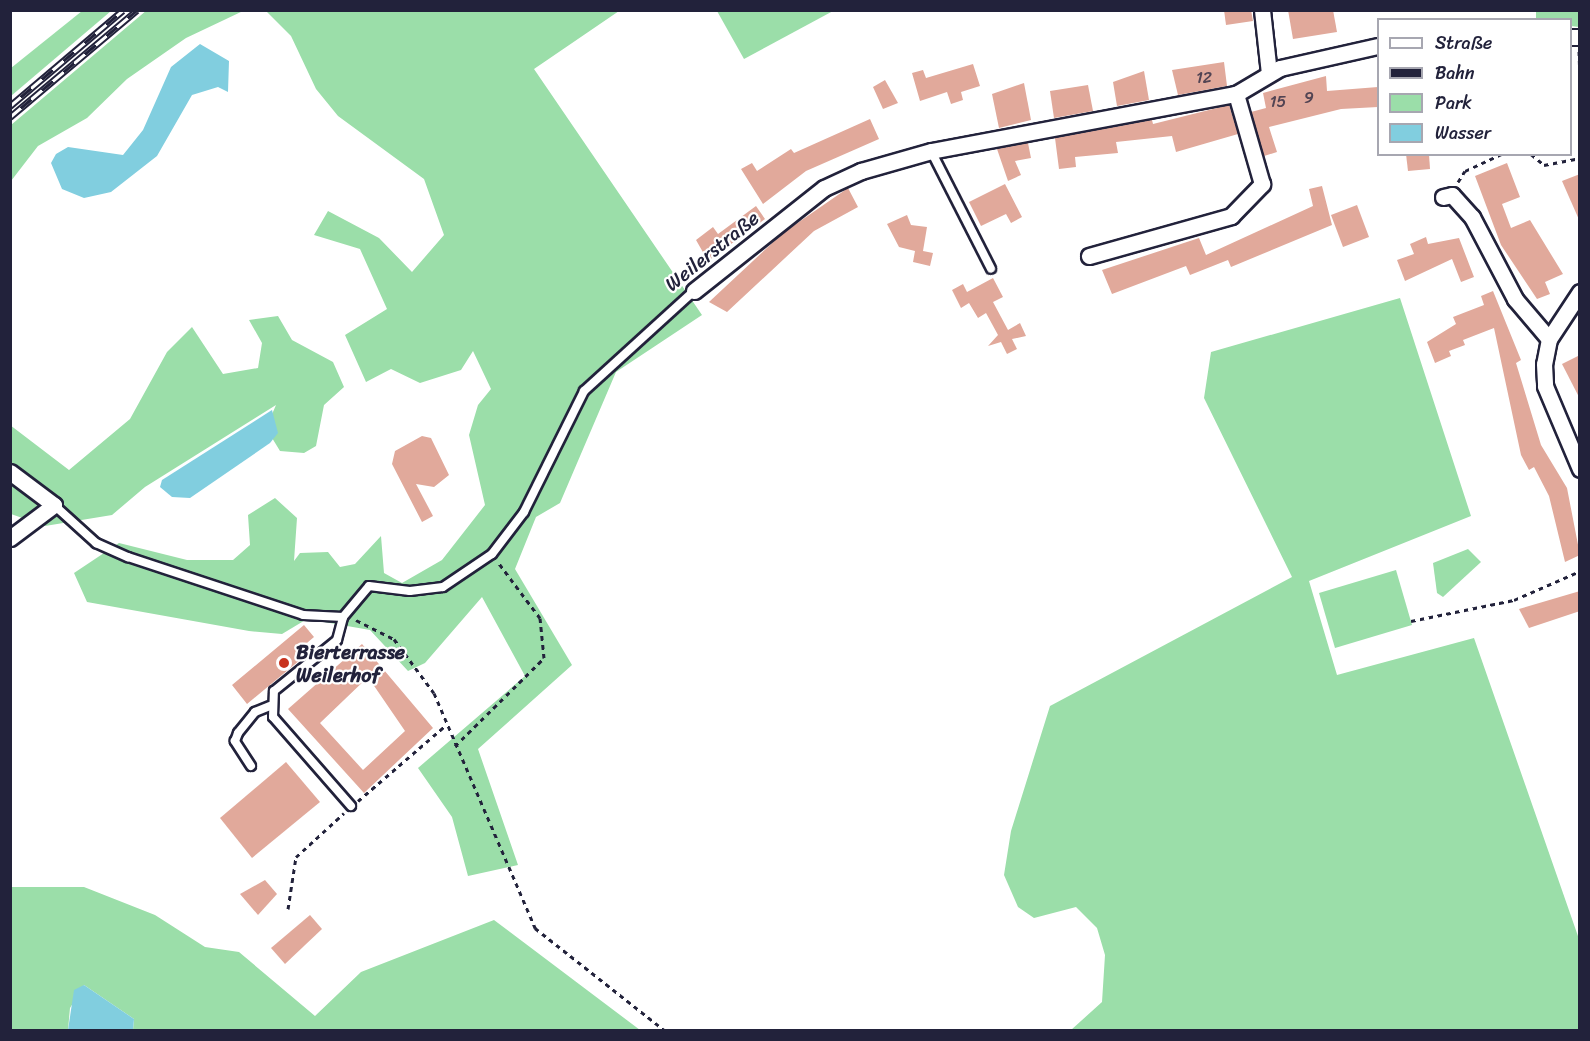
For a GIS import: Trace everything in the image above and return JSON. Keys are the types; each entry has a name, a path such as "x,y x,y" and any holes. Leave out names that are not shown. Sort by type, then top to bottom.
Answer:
{"street":[{"path":"1262,10 1269,73"},
{"name":"Weilerstraße","path":"694,291 824,189 931,151 1236,94 1269,73 1377,46"},
{"path":"1089,255 1231,216 1262,184 1236,94"},
{"path":"1448,196 1472,217 1515,299 1550,339"},
{"path":"1580,292 1550,339 1545,386 1580,469"},
{"path":"10,472 54,505 10,538"}],"lane":[{"path":"931,151 991,269"},
{"name":"Weilerstraße","path":"343,617 369,586 410,591 443,587 492,554 524,512 584,391 694,291"},
{"path":"54,505 96,543 128,558 303,615 343,617 337,640 274,691 270,706 273,717 351,806"},
{"path":"251,766 235,741 238,733 255,712 270,706"}],"path":[{"path":"1579,37 1580,76"},
{"path":"1448,196 1465,171 1497,156"},
{"path":"1533,156 1544,165 1580,159"},
{"path":"455,746 544,658 540,618 492,554"},
{"path":"1412,621 1504,603 1580,571"},
{"path":"343,617 370,623 394,639 434,693 535,928 664,1030"}],"green space":[{"path":"147,10 243,11 186,38 127,79 87,118 38,146 11,181 11,125"},
{"path":"82,11 111,11 11,96 11,68"},
{"path":"266,11 619,11 534,69 702,315 616,372 560,503 536,517 515,569 572,665 478,749 518,865 468,876 452,817 418,768 525,676 482,597 425,663 408,671 370,630 307,619 282,634 249,631 87,602 74,573 119,543 187,560 233,560 250,545 248,515 275,498 297,518 294,561 300,553 328,552 340,567 355,564 381,536 384,573 402,583 442,560 485,505 469,435 478,405 491,389 473,351 461,370 420,383 391,369 366,382 345,335 387,309 360,249 314,235 328,211 379,238 412,272 444,235 424,179 338,116 316,89 291,36"},
{"path":"717,11 833,11 744,59"},
{"path":"1536,11 1579,11 1579,27 1572,26 1572,18 1536,18"},
{"path":"1400,298 1471,516 1309,581 1337,675 1474,638 1579,939 1579,1030 1071,1030 1102,1002 1105,955 1097,928 1076,907 1034,918 1018,907 1004,875 1011,831 1050,706 1292,577 1204,398 1211,352"},
{"path":"278,316 292,340 333,362 344,387 324,405 316,446 304,453 280,451 266,428 276,405 145,487 112,515 45,526 11,514 10,425 69,470 130,419 167,352 192,327 223,374 258,368 262,343 249,320"},
{"path":"1468,549 1481,562 1443,597 1437,593 1433,563"},
{"path":"1396,570 1412,625 1335,648 1319,593"},
{"path":"10,887 84,887 155,915 205,947 239,952 315,1016 361,972 494,920 640,1030 133,1030 134,1019 84,985 70,1008 68,1030 11,1030"}],"water":[{"path":"200,44 229,61 228,92 218,87 192,95 157,156 111,192 84,198 62,189 51,163 56,154 68,147 123,155 143,130 171,67"},
{"path":"272,410 278,433 270,443 190,498 172,497 160,487 162,480"},
{"path":"84,985 134,1019 133,1030 68,1030 74,990"}],"building":[{"path":"1224,10 1251,10 1253,21 1226,25"},
{"path":"1288,10 1333,10 1337,32 1293,39"},
{"path":"1224,62 1227,86 1178,95 1172,70"},
{"path":"973,64 980,86 961,92 963,100 951,104 947,92 920,101 912,73 923,70 926,78"},
{"path":"1144,71 1149,100 1117,106 1113,82"},
{"path":"1326,76 1327,91 1377,87 1377,107 1341,109 1269,127 1277,152 1264,156 1251,112 1266,108 1263,93"},
{"path":"885,80 898,103 883,109 873,87"},
{"path":"1024,83 1031,120 999,128 992,94"},
{"path":"1088,85 1093,111 1054,118 1050,91"},
{"path":"1229,105 1238,134 1176,152 1172,136 1116,142 1118,153 1075,157 1076,167 1059,169 1055,138 1152,120 1153,124"},
{"path":"870,119 879,139 806,171 763,204 741,169 752,163 757,171 791,149 794,153"},
{"path":"1028,143 1031,158 1015,161 1021,175 1008,181 997,149"},
{"path":"1406,156 1429,156 1430,169 1408,171"},
{"path":"1507,163 1520,197 1502,204 1511,228 1530,220 1563,274 1545,282 1550,294 1537,299 1501,245 1475,176"},
{"path":"1580,174 1580,222 1562,181"},
{"path":"1005,184 1022,217 1011,223 1006,214 981,226 969,202"},
{"path":"1322,186 1332,225 1231,267 1228,260 1190,275 1186,266 1112,294 1102,270 1199,238 1206,255 1313,206 1309,189"},
{"path":"848,188 858,207 814,231 727,312 709,302 783,233"},
{"path":"1357,205 1369,237 1343,247 1331,215"},
{"path":"756,206 765,219 708,261 696,240 713,227 718,234"},
{"path":"907,215 911,225 927,227 923,251 933,253 930,266 913,262 915,251 899,247 887,224"},
{"path":"1426,237 1428,244 1459,238 1474,277 1461,282 1452,259 1405,281 1397,260 1414,254 1410,244"},
{"path":"993,278 1003,297 993,302 1008,330 1020,323 1026,336 1012,339 1017,349 1007,354 1001,342 988,346 998,335 986,313 978,318 969,303 961,308 952,290 963,284 967,292"},
{"path":"1493,291 1521,360 1516,363 1541,445 1567,488 1580,555 1565,562 1549,496 1534,467 1529,470 1521,455 1494,328 1463,340 1465,345 1449,351 1451,356 1435,363 1427,342 1456,324 1453,317 1484,305 1481,296"},
{"path":"1580,355 1580,399 1562,364"},
{"path":"422,436 431,438 449,475 434,487 416,484 433,516 422,522 392,464 395,451"},
{"path":"1580,591 1580,611 1529,628 1519,609"},
{"path":"304,625 314,637 295,653 300,660 247,704 232,685"},
{"path":"362,644 433,728 364,793 288,709","holes":["368,677 405,731 363,770 320,723"]},
{"path":"286,762 320,802 252,858 220,818"},
{"path":"265,880 277,894 258,915 240,894"},
{"path":"310,915 322,929 285,964 271,948"}],"railway":[{"path":"10,106 123,10"},
{"path":"10,117 137,10"}],"place":[{"name":"Bierterrasse Weilerhof","path":"284,663"}]}
